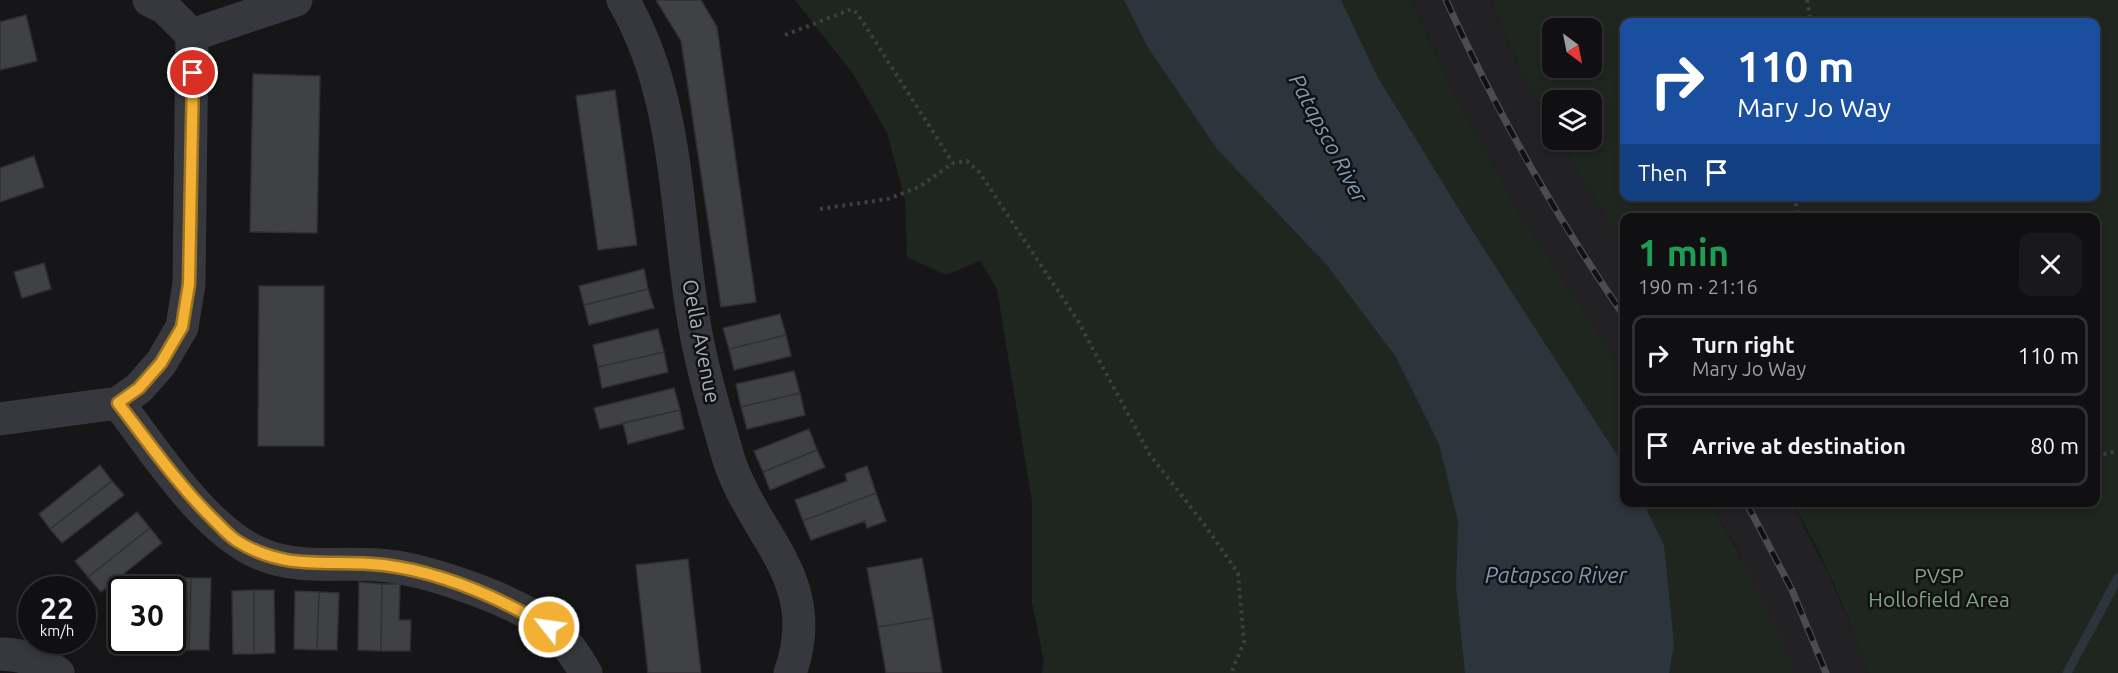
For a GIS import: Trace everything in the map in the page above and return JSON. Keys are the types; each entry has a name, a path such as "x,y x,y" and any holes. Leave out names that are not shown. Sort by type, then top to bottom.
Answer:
{"street":[{"path":"0,419 118,403 139,388 161,363 182,327 189,284 192,35 165,8 149,0"},
{"path":"192,35 296,0"},
{"name":"Oella Avenue","path":"623,0 632,16 660,88 672,145 694,323 727,456 743,493 794,584 800,620 797,655 790,673"},
{"path":"118,403 190,497 235,540 261,555 285,561 382,565 423,572 473,590 518,609 549,627 574,653 586,673"},
{"path":"0,654 16,654 44,664 58,673"}],"path":[{"path":"1807,0 1810,18"},
{"path":"785,35 852,9 857,13 953,163"},
{"path":"820,209 888,199 919,187 953,163 967,161 979,172 1078,321 1150,455 1204,524 1238,573 1244,642 1231,673"},
{"path":"2100,454 2118,451"}],"shaded area":[{"path":"1411,0 1490,0 1518,64 1542,108 1542,150 1566,150 1620,239 1620,365 1519,212 1455,95"},
{"path":"1712,507 1794,507 1828,573 1868,673 1794,673 1764,603 1734,543"}],"green space":[{"path":"795,0 1411,0 1455,95 1519,212 1620,365 1620,507 1712,507 1756,586 1777,629 1794,673 1042,673 1044,661 1032,603 1032,502 997,289 980,261 946,275 907,257 905,199 887,133 854,75"},
{"name":"PVSP Hollofield Area","path":"1490,0 2118,0 2118,673 1868,673 1834,586 1815,544 1794,507 2100,507 2100,213 1620,213 1620,239 1566,150 1602,150 1602,90 1542,90 1542,108 1518,64"}],"water":[{"name":"Patapsco River","path":"1124,0 1341,0 1377,76 1473,232 1620,460 1620,507 1645,507 1664,545 1674,644 1669,673 1465,673 1456,586 1458,521 1439,444 1396,357 1326,264 1217,149 1147,46"}],"building":[{"path":"656,0 701,0 717,27 756,302 721,307 681,41"},
{"path":"26,15 37,61 0,70 0,22"},
{"path":"253,74 320,76 317,233 250,232"},
{"path":"615,90 637,245 598,250 576,96"},
{"path":"34,156 44,187 0,202 0,168"},
{"path":"44,263 51,289 22,298 14,272"},
{"path":"644,269 648,289 584,305 579,286"},
{"path":"259,286 324,286 324,446 258,446"},
{"path":"648,289 654,308 589,325 584,305"},
{"path":"780,314 786,335 729,349 723,328"},
{"path":"658,329 664,352 598,367 593,345"},
{"path":"786,335 791,356 734,370 729,349"},
{"path":"664,352 668,372 602,388 598,367"},
{"path":"794,371 800,393 741,407 736,384"},
{"path":"674,388 680,410 600,429 594,408"},
{"path":"800,393 805,415 747,429 741,407"},
{"path":"680,410 684,429 628,444 623,423"},
{"path":"809,429 817,450 763,472 754,451"},
{"path":"817,450 825,467 770,490 763,472"},
{"path":"100,465 112,481 50,529 39,514"},
{"path":"867,466 876,493 803,521 795,500 847,481 845,474"},
{"path":"112,481 124,495 62,543 50,529"},
{"path":"876,493 886,521 867,528 865,521 811,540 803,521"},
{"path":"137,512 150,528 89,576 75,561"},
{"path":"150,528 162,543 121,576 108,576 108,586 101,592 96,586 96,576 89,576"},
{"path":"922,558 933,618 878,627 867,568"},
{"path":"688,559 701,673 648,673 636,565"},
{"path":"186,578 191,578 189,650 186,650"},
{"path":"191,578 211,578 209,650 189,650"},
{"path":"359,582 382,584 381,651 358,650"},
{"path":"382,584 400,584 399,620 411,620 410,651 381,651"},
{"path":"254,590 274,590 275,653 254,654"},
{"path":"254,590 254,654 233,654 232,591"},
{"path":"295,591 319,592 317,650 294,649"},
{"path":"319,592 339,593 337,650 317,650"},
{"path":"933,618 942,673 886,673 878,627"}],"waterway":[{"path":"2067,673 2118,578"}],"railway":[{"path":"1446,0 1506,123 1550,201 1620,310"},
{"path":"1749,507 1792,590 1826,673"}],"route":[{"path":"193,73 189,284 182,327 161,363 139,388 118,403 190,497 235,540 261,555 285,561 382,565 423,572 518,609 549,627"}]}
